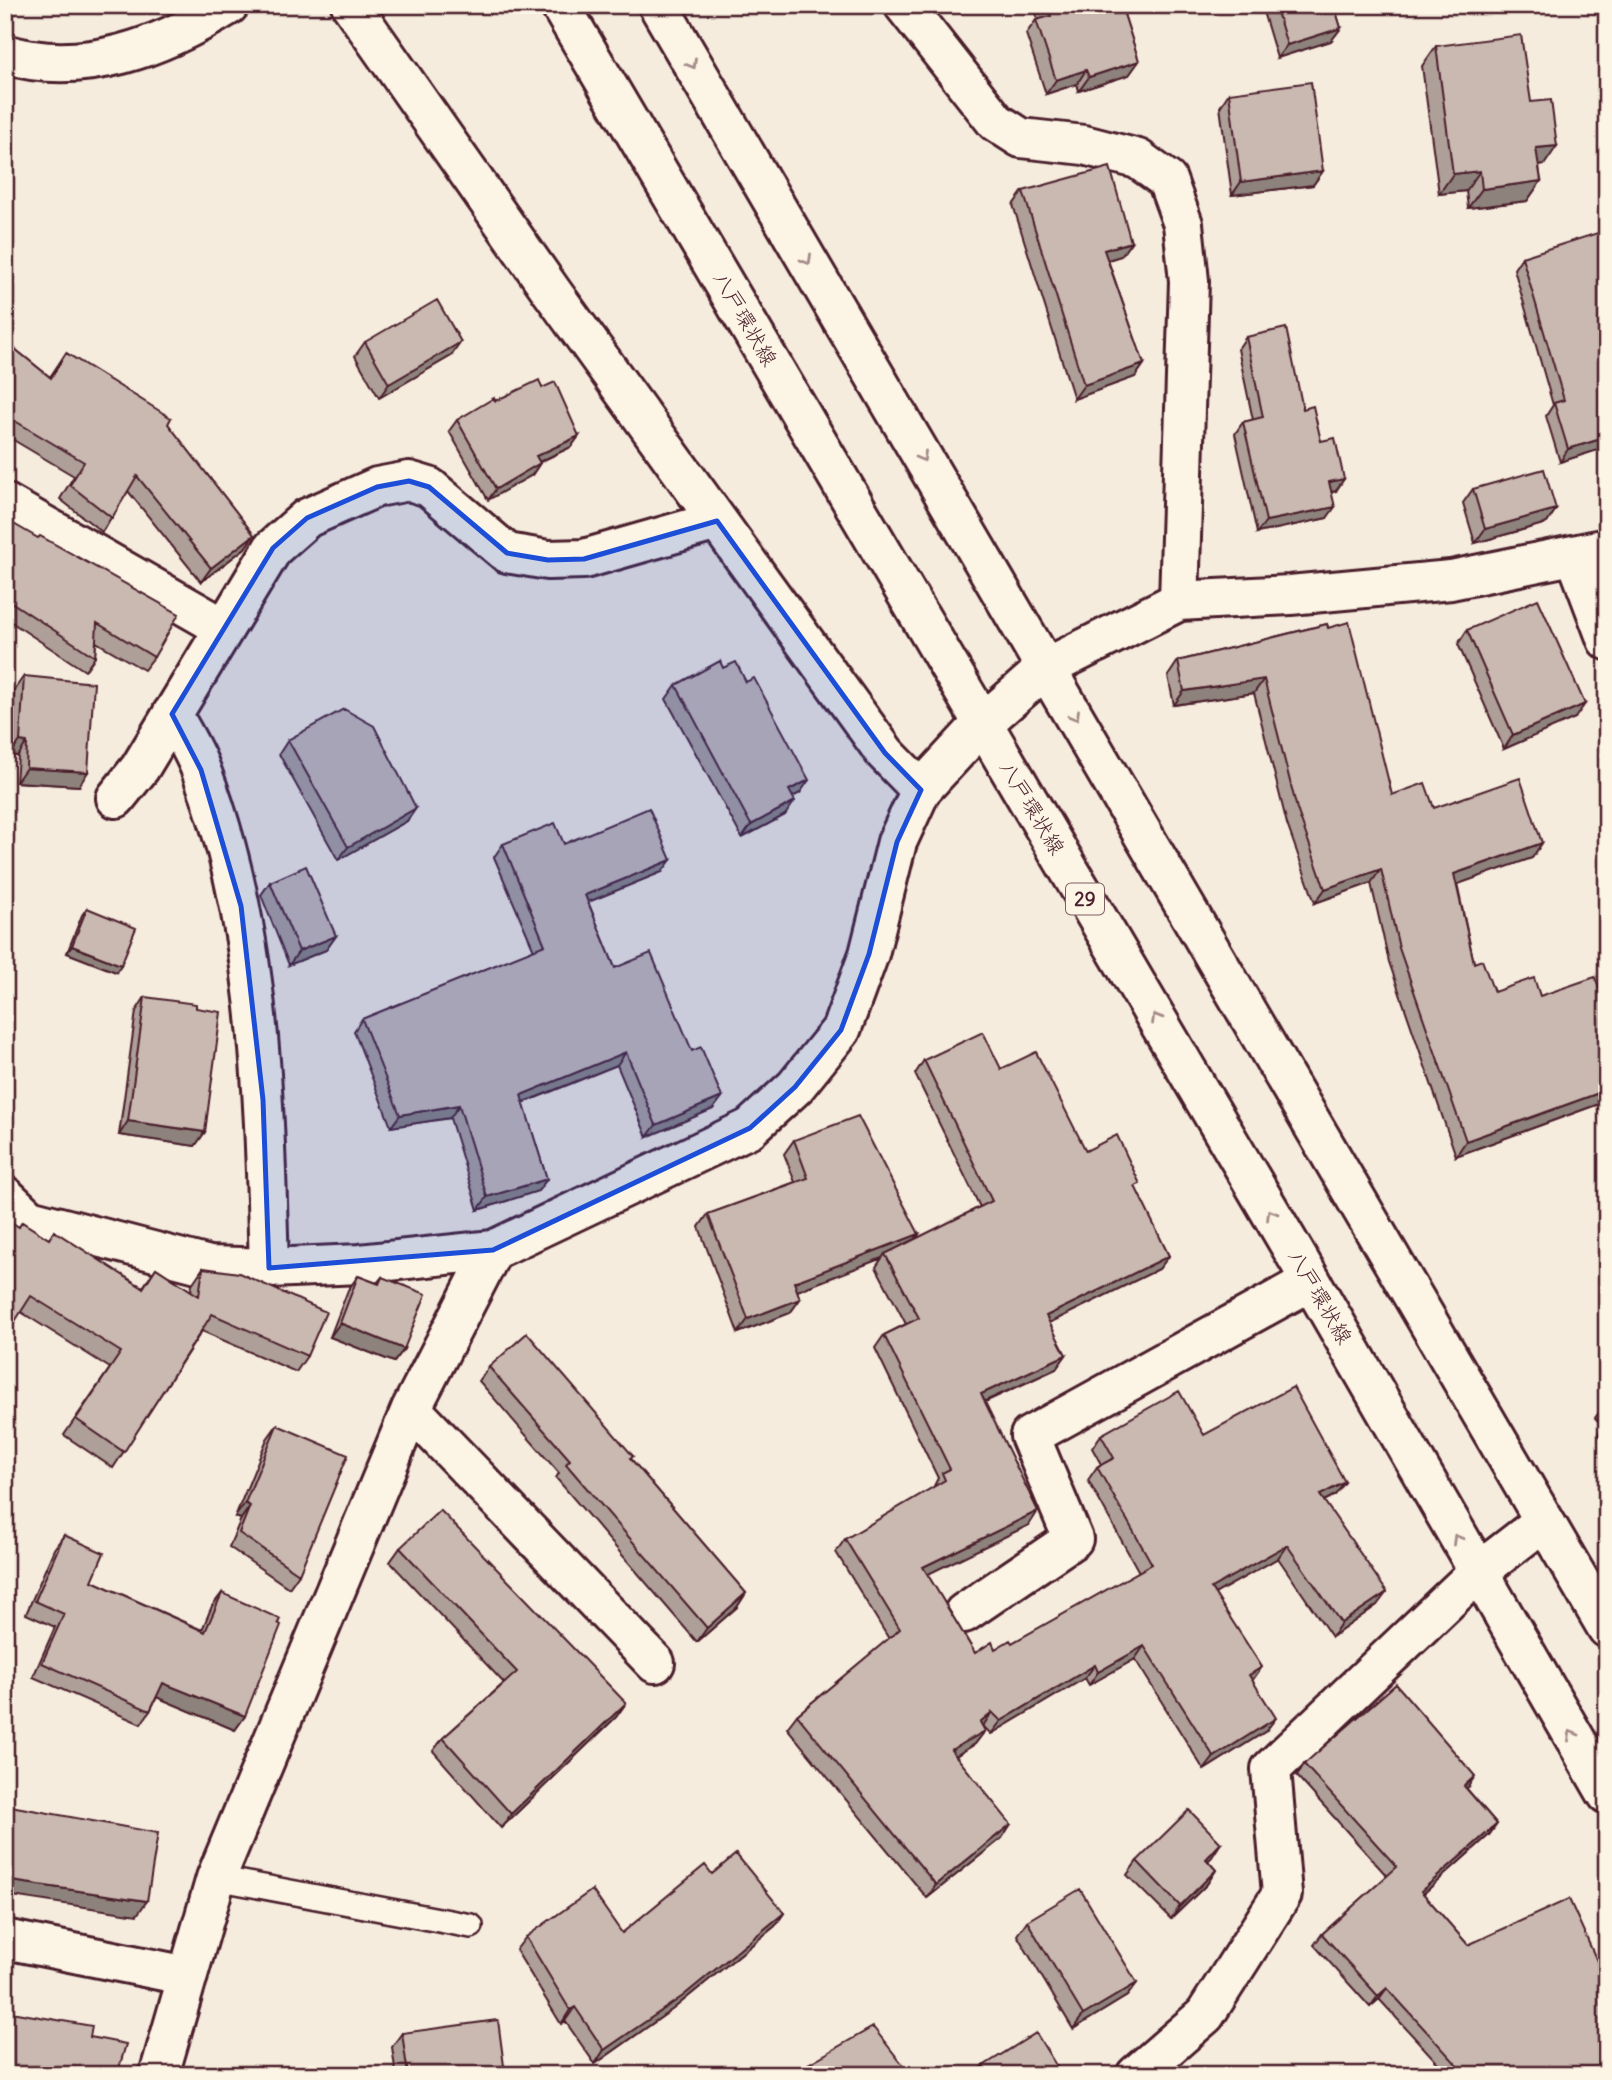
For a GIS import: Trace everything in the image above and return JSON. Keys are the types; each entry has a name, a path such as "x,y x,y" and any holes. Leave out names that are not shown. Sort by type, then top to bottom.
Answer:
{"street":[{"path":"5,54 20,59 72,63 128,54 185,32 229,5"},
{"path":"351,5 885,753 921,790"},
{"name":"八戸環状線","path":"560,5 1311,1282 1607,1794"},
{"path":"658,5 1607,1628"},
{"path":"904,5 996,122 1021,138 1084,145 1138,159 1167,180 1182,224 1189,281 1179,601"},
{"path":"116,798 140,768 274,548 307,518 387,485 409,481 429,487 507,553 548,561 584,559 717,521"},
{"path":"5,503 225,628"},
{"path":"5,1196 29,1219 209,1266 269,1268 360,1264 493,1250 750,1128 795,1087 841,1030 869,954 897,842 921,790 982,724 1046,668 1179,601 1451,580 1591,552 1607,639"},
{"path":"172,713 201,770 241,906 264,1100 269,1268"},
{"path":"159,2075 216,1878 411,1409 493,1250"},
{"path":"964,1613 1073,1539 1030,1436 1311,1282"},
{"path":"411,1409 655,1663"},
{"path":"1136,2075 1205,2015 1282,1894 1271,1769 1477,1573 1544,1521"},
{"path":"5,1939 188,1976"}],"lane":[{"path":"216,1878 471,1926"}],"highlighted area":[{"path":"409,481 429,487 507,553 548,560 584,559 717,521 885,753 921,790 897,842 869,954 841,1030 795,1087 750,1128 493,1250 269,1268 263,1100 241,906 201,770 172,714 273,548 307,518 377,487"}],"building":[{"path":"1047,5 1121,5 1139,61 1089,77 1086,70 1056,80 1036,20 1051,16"},
{"path":"1275,5 1334,5 1341,28 1287,45"},
{"path":"1521,35 1531,102 1551,100 1557,146 1536,148 1541,181 1482,189 1480,171 1453,174 1436,46"},
{"path":"1311,82 1323,171 1241,182 1229,93"},
{"path":"1110,167 1131,242 1104,250 1144,364 1084,385 1023,191"},
{"path":"1607,230 1607,437 1568,449 1554,403 1564,400 1522,257"},
{"path":"437,300 461,342 389,384 365,342"},
{"path":"1286,328 1303,409 1313,406 1321,441 1335,438 1344,479 1329,482 1335,507 1266,521 1243,422 1263,417 1246,337"},
{"path":"5,341 51,378 66,353 171,418 168,424 254,535 211,568 137,476 112,518 70,485 84,462 5,415"},
{"path":"539,380 542,388 555,382 579,436 536,456 540,463 496,489 457,420 494,398 495,401"},
{"path":"1544,469 1556,509 1485,529 1473,489"},
{"path":"5,519 179,614 154,657 97,623 95,657 5,598"},
{"path":"1538,599 1585,704 1513,735 1467,630"},
{"path":"1349,622 1392,795 1425,783 1434,808 1520,778 1542,843 1454,874 1474,963 1482,960 1494,992 1534,978 1540,996 1595,977 1607,1008 1607,1090 1466,1141 1399,948 1381,869 1325,889 1297,809 1264,679 1184,691 1178,661 1327,624 1328,628"},
{"path":"720,661 723,668 736,662 746,682 754,678 809,780 789,790 795,801 751,825 676,685"},
{"path":"24,676 94,683 88,772 26,768 27,742 20,741"},
{"path":"344,709 374,726 416,808 348,847 288,740"},
{"path":"649,808 671,860 585,895 615,968 651,953 692,1051 701,1047 722,1097 656,1125 626,1052 521,1095 547,1179 487,1197 459,1105 400,1115 362,1019 545,945 503,844 555,823 564,844"},
{"path":"306,866 336,936 299,951 270,882"},
{"path":"87,908 136,928 121,965 72,946"},
{"path":"145,997 196,1004 196,1008 221,1012 205,1132 128,1121"},
{"path":"983,1032 1001,1069 1036,1052 1086,1151 1117,1135 1140,1184 1135,1186 1169,1256 1046,1316 1066,1355 981,1394 1038,1511 923,1567 975,1653 992,1642 995,1649 1010,1640 1012,1643 1152,1564 1097,1467 1114,1458 1101,1435 1179,1391 1204,1435 1293,1387 1345,1482 1320,1495 1387,1592 1341,1623 1287,1545 1211,1588 1262,1667 1249,1675 1276,1718 1214,1757 1144,1646 1098,1672 1095,1665 1001,1721 992,1712 980,1722 985,1731 951,1750 1011,1824 936,1885 797,1715 900,1629 845,1539 945,1480 942,1473 950,1469 884,1335 919,1318 885,1254 992,1201 924,1060"},
{"path":"858,1116 919,1234 794,1282 800,1299 748,1319 708,1214 808,1178 794,1140"},
{"path":"5,1218 19,1227 22,1222 49,1239 54,1231 143,1288 156,1268 199,1296 203,1268 239,1273 326,1312 307,1356 212,1314 124,1452 76,1419 121,1352 31,1296 5,1337"},
{"path":"358,1276 379,1284 382,1277 426,1294 404,1349 340,1323"},
{"path":"527,1333 746,1593 707,1628 566,1464 570,1460 489,1367"},
{"path":"277,1425 348,1455 299,1574 239,1533 250,1506 245,1503"},
{"path":"440,1510 626,1703 511,1814 443,1738 517,1672 400,1548"},
{"path":"64,1535 104,1553 92,1581 205,1632 222,1593 280,1619 278,1623 281,1625 245,1716 163,1683 150,1711 42,1663 64,1614 35,1601"},
{"path":"1396,1684 1475,1776 1464,1786 1497,1824 1421,1891 1468,1945 1569,1899 1607,1983 1607,2075 1439,2075 1459,2067 1387,1988 1378,1996 1322,1934 1397,1867 1304,1764"},
{"path":"5,1805 158,1833 147,1901 5,1880"},
{"path":"1189,1810 1221,1843 1206,1859 1216,1870 1180,1906 1137,1861"},
{"path":"736,1854 784,1913 683,1996 604,2050 575,2007 570,2010 526,1937 592,1890 622,1933 705,1865 712,1874"},
{"path":"1080,1889 1137,1983 1083,2015 1027,1921"},
{"path":"5,2011 92,2026 90,2037 126,2044 117,2075 5,2075"},
{"path":"498,2020 504,2066 439,2075 408,2075 402,2033"},
{"path":"873,2027 906,2069 895,2075 815,2075 808,2064"},
{"path":"1036,2033 1057,2067 1051,2071 1053,2075 989,2075 983,2066"}]}
